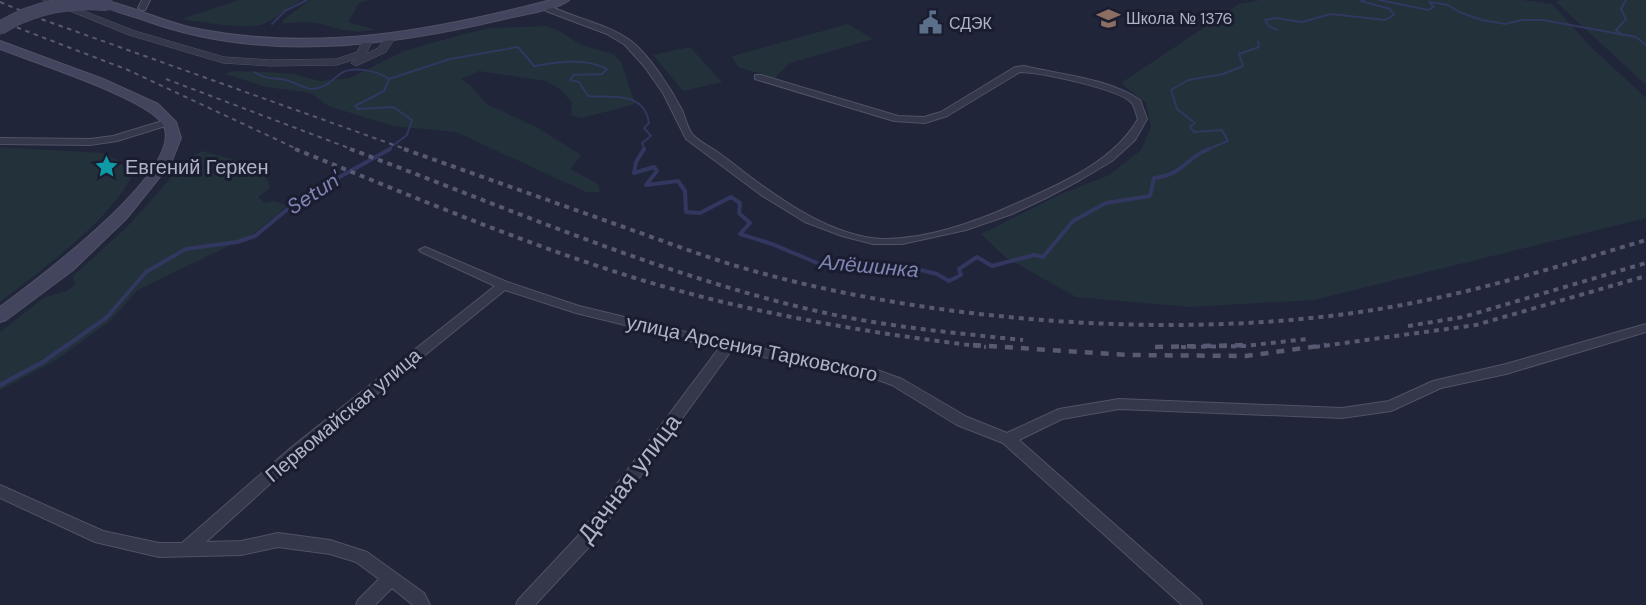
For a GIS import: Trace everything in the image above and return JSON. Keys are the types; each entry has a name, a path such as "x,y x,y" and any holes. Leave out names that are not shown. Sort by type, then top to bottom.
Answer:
{"main road":[{"path":"0,28 21,16 47,8 83,3 107,4 183,30 230,39 294,43 368,40 443,29 557,3"},
{"path":"0,45 98,82 154,108 170,123 174,138 164,163 120,216 67,266 0,316"}],"street":[{"path":"48,0 132,33 207,57 246,62 300,63 350,59 364,52 368,40"},
{"path":"142,8 146,0"},
{"path":"557,3 568,18 609,32 630,44 665,89 677,109 687,134 771,199 812,223 881,242 965,228 1018,209 1113,158 1129,142 1144,119 1144,113 1137,103 1121,93 1024,69 1017,69 944,114 925,120 897,119 758,77"},
{"path":"300,63 326,67 352,64 382,50 390,38"},
{"path":"0,141 102,141 170,123"},
{"name":"улица Арсения Тарковского","path":"425,250 503,285 576,309 728,346 872,373 897,382 963,421 1008,439 1194,605"},
{"name":"Первомайская улица","path":"186,549 298,450 503,285"},
{"path":"1008,439 1059,414 1119,404 1341,413 1391,406 1438,384 1506,369 1646,328"},
{"name":"Дачная улица","path":"524,605 583,542 728,346"},
{"path":"0,491 101,537 159,550 241,548 278,540 330,547 361,557 418,598 422,605"},
{"path":"364,605 391,578"}],"shaded area":[{"path":"239,0 302,0 259,25 225,25 182,19"},
{"path":"310,0 369,0 359,3 348,22 376,30 344,30 304,22 282,23"},
{"path":"1260,0 1522,0 1552,4 1592,48 1646,98 1646,218 1314,300 1190,307 1076,297 1005,257 981,234 1061,194 1109,175 1141,150 1151,127 1146,103 1121,83 1239,4"},
{"path":"1561,0 1646,0 1646,85 1556,2"},
{"path":"848,24 873,39 790,63 775,78 738,67 732,56"},
{"path":"547,26 581,45 613,54 621,62 635,104 582,118 571,115 572,103 560,89 546,81 479,71 461,79 473,88 487,104 538,128 581,155 570,169 597,183 600,192 586,192 456,132 393,126 328,106 311,93 266,87 225,74 231,71 294,74 320,81 350,78 404,51 464,34 491,28"},
{"path":"690,47 722,82 683,91 653,55"},
{"path":"0,147 103,153 119,161 131,178 105,213 89,229 0,302"},
{"path":"203,151 243,162 261,172 270,188 258,197 265,203 274,201 286,205 284,209 253,234 138,290 110,321 56,360 0,390 0,332 45,297 67,291 75,285 73,276 129,225 188,158"}],"waterway":[{"name":"Setun'","path":"272,24 285,11 307,0"},
{"name":"Алёшинка","path":"1277,30 1269,26 1265,20 1276,18 1302,22 1331,14 1385,20 1394,15 1390,9 1361,1 1364,0"},
{"name":"Алёшинка","path":"1379,0 1428,10 1434,7 1429,2 1448,5 1459,12 1482,20 1505,24 1522,20 1543,20 1621,34"},
{"path":"1621,34 1616,30 1626,19 1621,9 1626,0"},
{"name":"Алёшинка","path":"1621,34 1636,37 1646,45"},
{"name":"Алёшинка","path":"1206,150 1228,141 1222,130 1194,132 1190,127 1195,123 1177,109 1171,90 1188,80 1223,74 1243,66 1239,54 1259,47 1258,41"},
{"name":"Алёшинка","path":"389,79 450,59 518,47 534,66 571,62 598,65 607,69 602,74 573,75 570,80 579,82 588,96 626,98 641,106 649,123 644,128 651,136 642,143 645,150"},
{"name":"Setun'","path":"254,72 312,89 324,86 345,71 351,70 365,70 389,79"},
{"name":"Setun'","path":"387,150 407,135 412,120 393,107 358,109 355,106 384,91 389,79"},
{"name":"Setun'","path":"65,347 107,317 146,272 186,249 237,242 255,236 300,199 390,149"},
{"name":"Алёшинка","path":"644,149 636,162 634,173 654,167 657,171 646,185 678,181 685,191 686,212 700,213 731,197 740,203 739,213 750,223 740,234 772,244 822,265 916,269 937,274 949,281 961,275 959,269 977,257 992,266 1034,255 1043,257 1073,221 1106,203 1150,196 1154,178 1178,170 1209,149"},
{"name":"Setun'","path":"0,385 43,362 67,345"}],"railway":[{"path":"0,2 41,19 408,150"},
{"path":"0,21 128,70 299,150"},
{"path":"166,79 354,150"},
{"path":"295,149 506,233 635,278 765,312 897,335 986,347"},
{"path":"350,149 642,260 761,297 871,322 1023,340"},
{"path":"404,149 688,250 761,273 911,305 1072,322 1153,325 1233,324 1311,318 1385,308 1484,287 1646,240"},
{"path":"1408,326 1463,317 1646,263"},
{"path":"1315,347 1476,325 1646,276"},
{"path":"1181,347 1244,346 1307,339"},
{"path":"973,345 1127,355 1246,356 1326,345"},
{"path":"1155,347 1251,345"}],"place":[{"name":"Школа № 1376","path":"1108,18"},
{"name":"СДЭК","path":"931,23"},
{"name":"Евгений Геркен","path":"107,167"}]}
